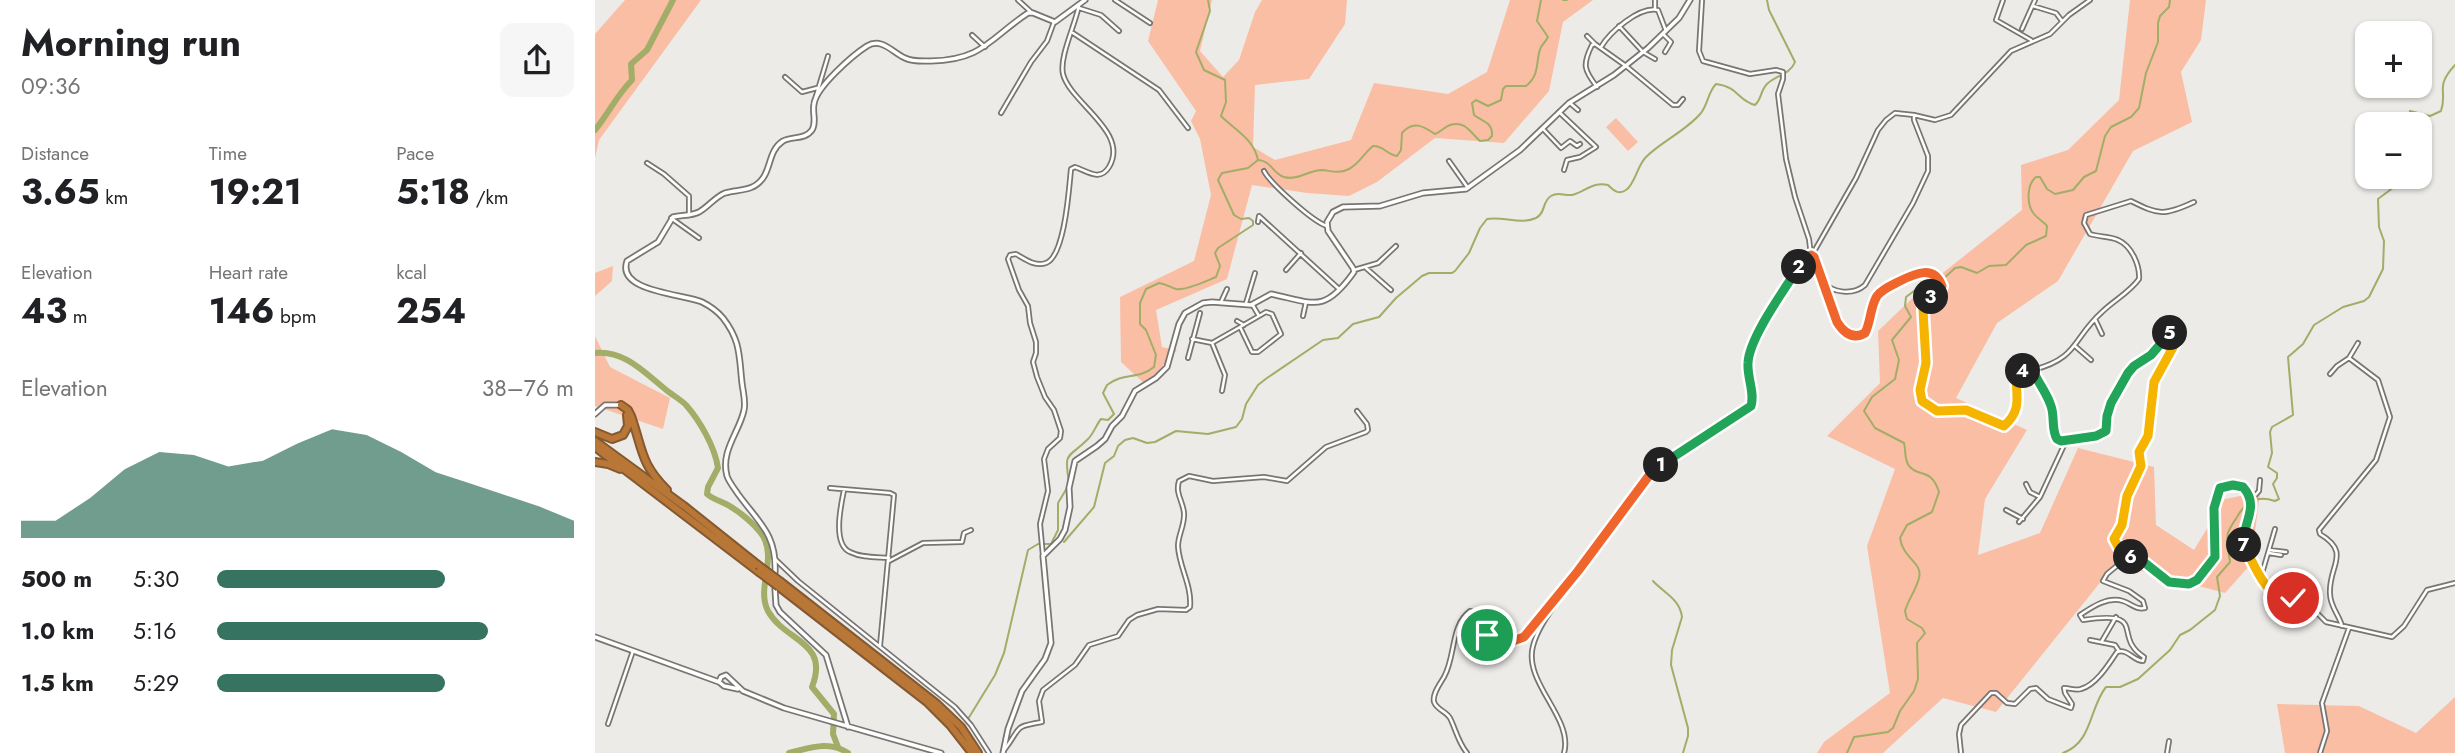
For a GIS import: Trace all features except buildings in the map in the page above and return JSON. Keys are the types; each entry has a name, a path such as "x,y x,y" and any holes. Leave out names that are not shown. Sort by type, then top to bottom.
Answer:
{"highway":[{"path":"595,432 612,439 626,432 629,421 621,405"},
{"path":"621,405 631,416 648,469 684,506"},
{"path":"595,441 684,506 778,586 937,705 961,727 975,753"},
{"path":"595,447 759,568"},
{"path":"595,462 620,469 649,487"}],"street":[{"path":"1019,0 1031,12 1053,22"},
{"path":"1115,0 1150,23"},
{"path":"1655,0 1655,9 1671,42 1665,52"},
{"path":"1354,270 1332,241 1327,226 1329,218 1343,207 1380,206 1423,193 1468,188 1520,150 1569,103 1626,66 1665,33 1689,3 1683,0"},
{"path":"1702,0 1699,51 1703,61 1750,74 1776,70 1783,74 1778,94 1786,159 1812,255 1833,314 1840,326 1848,334 1859,336 1867,330 1875,300 1882,291 1921,272 1932,274 1941,282 1941,291 1926,301 1923,310 1926,363 1920,393 1922,401 1935,411 1966,410 2004,426 2010,421 2018,402 2016,377 2024,370 2054,365 2075,346 2095,319 2136,283 2139,274 2132,255 2121,241 2094,236 2087,231 2084,223 2086,215 2131,201 2146,210 2161,212 2177,210 2194,202"},
{"path":"2003,0 1996,20 2032,41"},
{"path":"2022,29 2035,0"},
{"path":"1467,753 1457,739 1449,716 1435,705 1434,698 1450,665 1456,633 1466,614 1474,612 1481,627 1502,643 1515,642 1529,632 1654,470 1751,406 1747,365 1753,344 1782,293 1804,260 1812,255 1856,178 1882,124 1895,113 1935,120 1951,115 2011,51 2050,34 2089,0"},
{"path":"1001,113 1031,62 1046,44 1053,22 1081,3"},
{"path":"1081,3 1101,15 1119,31"},
{"path":"1003,752 1022,691 1045,659 1051,643 1040,524 1048,491 1044,459 1048,449 1060,438 1061,427 1037,377 1033,362 1036,342 1028,306 1008,259 1010,255 1016,254 1038,264 1051,260 1058,251 1067,208 1071,169 1075,167 1099,175 1108,169 1111,161 1112,147 1108,135 1069,85 1063,72 1064,58 1081,3"},
{"path":"2033,6 2056,13 2062,21"},
{"path":"1601,47 1619,26 1655,9"},
{"path":"816,98 839,70 873,43 884,45 904,58 918,61 952,60 976,53 1031,12"},
{"path":"1619,26 1643,52 1655,59"},
{"path":"1072,33 1159,90 1188,128"},
{"path":"972,35 985,47"},
{"path":"1587,36 1673,105 1683,99"},
{"path":"1595,44 1585,63 1588,74 1597,87"},
{"path":"671,218 699,212 724,194 744,191 759,183 779,144 788,139 806,136 811,131 814,126 817,88 828,56"},
{"path":"785,77 802,92 817,88"},
{"path":"1569,103 1578,110"},
{"path":"1559,111 1596,147 1580,157 1567,160 1564,170"},
{"path":"1823,281 1845,292 1863,288 1913,203 1929,171 1930,163 1914,115"},
{"path":"1542,128 1562,149 1570,141 1577,146 1580,144"},
{"path":"1449,161 1468,188"},
{"path":"647,163 689,196 689,215"},
{"path":"1264,171 1269,180 1315,221 1327,226"},
{"path":"1258,222 1259,216 1339,289"},
{"path":"671,218 699,238"},
{"path":"671,218 661,239 627,261 625,270 631,280 641,286 696,300 716,311 736,339 740,351 745,408 732,436 727,457 727,475 743,502 769,535 775,559 775,573"},
{"path":"1354,270 1378,263 1396,246"},
{"path":"1286,270 1301,253"},
{"path":"1366,268 1391,290"},
{"path":"1043,556 1065,530 1075,460 1097,446 1122,416 1135,391 1156,378 1167,367 1178,324 1185,313 1203,303 1221,302 1245,306 1271,294 1322,303 1339,289 1354,270"},
{"path":"1245,306 1255,273"},
{"path":"1221,302 1227,289"},
{"path":"1303,316 1306,302"},
{"path":"1252,304 1259,316"},
{"path":"1192,339 1212,343 1242,326 1255,320 1270,310 1281,334 1258,352 1251,351 1242,326 1237,321"},
{"path":"1188,358 1200,313"},
{"path":"2095,319 2102,334"},
{"path":"2033,370 2052,408 2054,436 2059,441 2105,433 2111,403 2131,369 2151,355 2170,333 2178,332 2177,340 2154,382 2148,436 2139,452 2141,466 2127,496 2122,525 2114,539 2125,559"},
{"path":"1212,343 1224,373 1222,391"},
{"path":"2330,374 2349,358 2358,343"},
{"path":"2075,346 2091,360"},
{"path":"2342,626 2329,592 2337,550 2333,542 2320,534 2319,530 2376,460 2390,417 2378,380 2349,358"},
{"path":"1224,373 1231,370"},
{"path":"595,414 605,405 621,405"},
{"path":"1003,752 1018,728 1025,724 1042,722 1039,705 1041,694 1052,681 1075,665 1089,645 1118,636 1129,620 1137,615 1158,609 1184,610 1191,607 1189,583 1178,543 1185,517 1177,488 1179,481 1189,476 1213,481 1264,477 1287,481 1326,447 1366,432 1367,424 1357,411"},
{"path":"2019,522 2040,497 2067,440"},
{"path":"2048,464 2053,465"},
{"path":"2251,500 2259,491 2260,480"},
{"path":"2026,484 2030,492 2040,497"},
{"path":"2119,651 2124,651 2138,661 2144,660 2132,649 2124,622 2116,617 2082,620 2080,616 2101,602 2110,600 2119,600 2137,609 2145,608 2143,601 2129,591 2103,581 2107,574 2125,559 2138,559 2169,582 2182,585 2194,582 2215,557 2214,508 2220,488 2228,485 2241,486 2251,500 2251,518 2243,542 2261,577 2276,596 2303,599 2324,621 2392,637 2404,626 2427,590 2455,583"},
{"path":"830,488 893,494 880,646"},
{"path":"845,490 840,514 840,532 844,547 851,553 889,559 923,543 962,542 964,533 971,530"},
{"path":"2006,510 2023,519"},
{"path":"2261,577 2275,529"},
{"path":"2269,551 2286,552"},
{"path":"2269,551 2281,555"},
{"path":"775,559 798,581 955,707 971,725 989,753"},
{"path":"1564,753 1565,736 1534,671 1531,658 1540,629 1571,580"},
{"path":"778,586 776,605 780,612 826,655 848,727"},
{"path":"2102,641 2116,617"},
{"path":"2320,753 2327,731 2322,703 2349,628"},
{"path":"595,637 784,708 941,753"},
{"path":"2090,639 2115,645 2119,651"},
{"path":"608,724 633,651"},
{"path":"1961,753 1961,725 1988,695 1996,693 2007,703 2015,704 2030,689 2036,688 2045,698 2063,707 2071,707 2064,688 2084,688 2106,668 2119,651"},
{"path":"706,677 726,675 743,691"},
{"path":"719,682 722,677"},
{"path":"728,686 731,679"},
{"path":"2167,753 2169,741"}],"shaded area":[{"path":"625,0 701,0 599,140 595,158 595,34"},
{"path":"1158,0 1212,0 1200,51 1223,77 1239,60 1255,12 1262,0 1347,0 1345,24 1309,79 1255,85 1253,147 1275,160 1351,140 1374,83 1448,94 1487,72 1510,0 1593,0 1563,22 1549,91 1504,143 1435,138 1377,182 1349,196 1252,185 1227,279 1156,310 1162,347 1177,350 1146,385 1121,362 1120,297 1194,261 1211,195 1200,139 1191,121 1196,111 1148,41"},
{"path":"2130,0 2206,0 2201,40 2181,72 2192,122 2133,151 2058,281 1997,323 1956,398 2027,430 1985,499 1978,555 2040,533 2078,448 2154,467 2156,525 2194,550 2225,499 2260,492 2251,564 2225,593 2115,564 1996,712 1943,698 1883,753 1817,753 1824,742 1890,693 1867,546 1895,469 1827,436 1880,383 1878,331 1920,291 2022,210 2021,165 2068,150 2119,100"},
{"path":"1616,118 1638,142 1628,151 1606,127"},
{"path":"613,266 612,281 595,296 595,273"},
{"path":"595,336 610,367 670,398 663,429 595,406"},
{"path":"2455,697 2455,753 2285,753 2277,704 2359,706 2416,733"}],"waterway":[{"path":"595,130 632,80 631,64 647,50 673,0"},
{"path":"1069,483 1069,456 1090,437 1101,419 1108,420 1114,414 1103,393 1107,385 1154,367 1156,355 1146,330 1140,324 1140,303 1146,289 1159,283 1185,289 1216,277 1220,266 1215,253 1218,248 1253,225 1249,218 1241,219 1234,215 1218,180 1222,173 1248,168 1258,160 1253,146 1221,116 1226,102 1225,80 1204,70 1196,52 1210,11 1208,0"},
{"path":"1258,160 1289,178 1317,170 1342,171 1353,167 1373,146 1397,156 1401,150 1402,133 1414,125 1435,134 1450,125 1460,124 1480,141 1488,140 1492,136 1491,128 1474,115 1472,103 1476,100 1488,106 1501,100 1506,86 1526,86 1534,77 1539,52 1548,37 1537,21 1541,0"},
{"path":"1064,542 1094,507 1105,463 1114,456 1118,446 1125,440 1133,438 1147,443 1155,442 1176,431 1208,434 1236,427 1258,385 1267,378 1323,340 1338,338 1353,324 1379,317 1422,276 1455,271 1469,253 1487,219 1530,220 1539,216 1548,198 1559,194 1577,194 1598,184 1608,185 1614,191 1626,190 1646,157 1701,113 1716,84 1729,88 1755,105 1767,84 1790,70 1795,62 1769,10 1767,0"},
{"path":"1847,753 1854,737 1888,732 1893,728 1900,711 1914,691 1918,679 1917,643 1925,633 1922,628 1907,619 1905,611 1918,582 1919,573 1900,538 1907,525 1932,512 1939,492 1929,476 1909,466 1904,443 1875,428 1864,411 1872,397 1895,379 1899,360 1892,340 1911,317 1905,306 1906,297 1914,291 1941,281 1955,268 1961,267 1977,273 1989,266 2006,265 2026,245 2046,236 2047,226 2034,214 2030,205 2029,194 2033,180 2040,177 2047,189 2055,194 2073,190 2084,177 2096,171 2105,136 2111,127 2131,117 2139,108 2146,73 2158,42 2160,16 2169,7 2170,0"},
{"path":"2432,115 2441,111 2443,84 2455,65"},
{"path":"2410,112 2414,112"},
{"path":"2063,753 2080,741 2106,687 2120,687 2138,679 2170,650 2180,635 2215,610 2220,596 2217,577 2230,562 2228,533 2240,511 2257,499 2279,499 2273,484 2277,473 2268,467 2272,453 2270,432 2272,427 2293,415 2288,357 2303,344 2314,325 2343,307 2369,297 2383,269 2384,241 2379,227 2378,199 2391,189"},
{"path":"595,353 615,355 641,369 684,403 701,426 714,452 718,468 707,494 741,514 763,536 768,555 764,593 768,611 803,643 815,660 816,672 812,687 834,714 833,734 838,747"},
{"path":"1051,544 1058,530 1058,503 1067,488"},
{"path":"968,719 995,675 1004,653 1028,550 1038,544 1052,544"},
{"path":"1653,581 1675,601 1681,611 1671,665 1688,728 1683,753"},
{"path":"789,753 827,746 848,753"}],"route":[{"path":"1487,635 1496,641 1507,643 1524,637 1578,571 1651,473 1751,406 1747,365 1749,354 1782,293 1804,260 1811,255 1837,322 1843,330 1854,336 1865,333 1875,300 1882,291 1917,273 1934,275 1941,282 1942,289 1924,304 1923,338 1926,363 1920,390 1922,401 1937,411 1966,410 2004,426 2010,421 2018,402 2016,377 2020,372 2031,369 2051,405 2054,417 2053,432 2059,441 2105,433 2111,403 2131,369 2161,346 2170,333 2178,332 2177,340 2154,382 2148,436 2139,452 2141,466 2127,496 2123,522 2114,539 2115,543 2125,559 2138,559 2169,582 2182,585 2194,582 2215,557 2214,505 2219,490 2224,486 2241,486 2251,500 2251,518 2244,534 2244,546 2272,593 2281,599 2293,598"}]}
